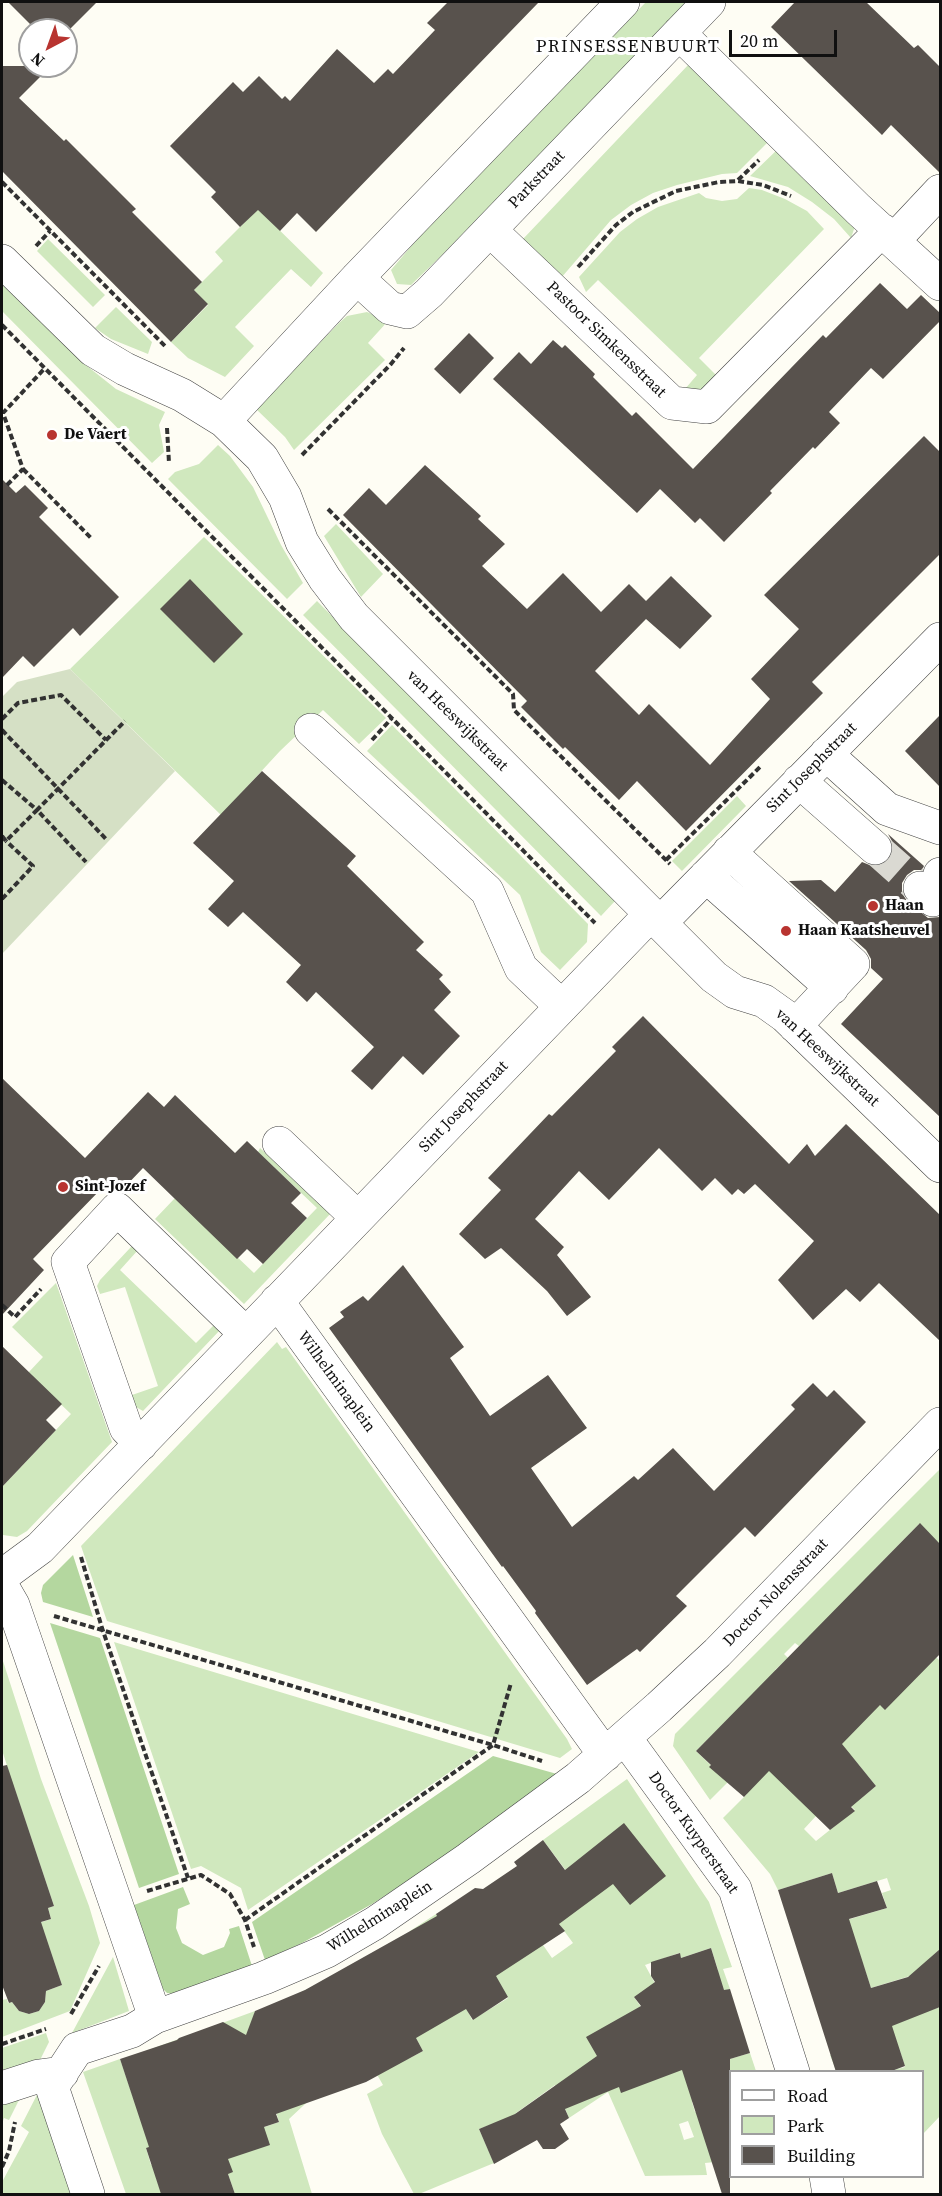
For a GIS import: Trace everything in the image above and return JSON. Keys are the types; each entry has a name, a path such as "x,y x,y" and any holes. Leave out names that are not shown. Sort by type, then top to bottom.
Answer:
{"street":[{"path":"224,421 357,278 623,2"},
{"name":"Parkstraat","path":"407,312 429,293 709,2"},
{"path":"679,33 940,284"},
{"path":"888,235 940,191"},
{"name":"Pastoor Simkensstraat","path":"490,230 672,403 707,407 888,235"},
{"name":"van Heeswijkstraat","path":"2,261 93,350 125,369 182,395 224,421 262,458 285,497 302,542 325,579 354,617 714,977 735,992 764,1000 795,1026 940,1166"},
{"path":"357,278 390,308 407,312"},
{"name":"Sint Josephstraat","path":"278,1301 618,946 712,870 940,639"},
{"path":"311,730 487,891 521,968 561,1006"},
{"path":"826,754 887,809 940,828"},
{"path":"799,781 869,843"},
{"path":"712,870 853,964 795,1026"},
{"path":"279,1143 358,1218"},
{"path":"141,1444 126,1428 68,1262 117,1209 246,1334"},
{"path":"155,2017 5,1589 40,1548 278,1301"},
{"name":"Wilhelminaplein","path":"62,2073 77,2049 132,2031 155,2017 264,1978 327,1951 375,1923 468,1859 604,1756 278,1301"},
{"name":"Doctor Nolensstraat","path":"604,1756 717,1653 940,1424"},
{"name":"Doctor Kuyperstraat","path":"604,1756 735,1889 792,2070"},
{"path":"2,2088 39,2076 62,2073"},
{"path":"62,2073 52,2087 88,2194"},
{"path":"826,2178 829,2194"}],"path":[{"path":"556,293 616,225 633,212 665,196 697,186 738,181 763,185 794,197"},
{"path":"2,182 171,350"},
{"path":"294,451 300,458 391,364 414,335 407,312"},
{"path":"2,325 618,946"},
{"path":"45,368 3,413 22,469 92,539"},
{"path":"7,484 22,469"},
{"path":"323,499 328,509 513,694 514,710 666,860 712,870"},
{"path":"2,719 18,703 61,695 106,740"},
{"path":"6,841 125,721"},
{"path":"2,730 106,839"},
{"path":"666,860 763,764"},
{"path":"3,780 37,810 86,862"},
{"path":"2,836 33,866 2,899"},
{"path":"2,1305 15,1317 68,1262"},
{"path":"69,1518 102,1628 188,1878"},
{"path":"5,1589 102,1628 493,1745 604,1756"},
{"path":"244,1920 493,1745 512,1677 537,1660"},
{"path":"66,2022 119,1914 188,1878 201,1875 230,1894 244,1920 264,1978"},
{"path":"2,2044 55,2026"}],"green space":[{"path":"646,2 688,2 440,257 411,285 397,284 391,270 419,237"},
{"path":"690,63 771,139 737,173 722,174 677,185 653,193 631,205 611,220 561,278 523,239"},
{"path":"780,147 855,226 851,238 834,219 788,187 750,176"},
{"path":"749,188 762,190 785,199 807,211 824,229 699,358 718,377 704,396 685,389 697,375 598,280 586,292 579,277 620,232 658,207 699,193 706,198 722,201 737,199"},
{"path":"258,209 323,273 311,287 291,269 235,327 254,346 225,377 188,358 171,342 208,305 194,290 223,261 215,252"},
{"path":"48,239 105,295 93,307 37,251"},
{"path":"2,284 82,362 116,389 165,412 159,425 164,452 152,463 2,311"},
{"path":"116,307 152,342 148,354 111,339 95,328"},
{"path":"367,312 388,321 368,343 385,360 294,450 285,437 256,409 347,316"},
{"path":"218,445 230,456 253,487 281,545 303,583 287,599 168,479 175,472 199,464"},
{"path":"336,524 383,574 361,597 324,536"},
{"path":"204,537 386,718 359,744 323,710 280,751 221,815 70,669"},
{"path":"317,601 615,901 601,916 303,615"},
{"path":"70,669 175,771 2,954 2,697 17,682"},
{"path":"392,725 588,924 587,942 560,970 541,952 520,895 367,751"},
{"path":"737,796 746,806 682,871 672,861"},
{"path":"260,1148 332,1212 244,1304 155,1219 175,1198 254,1273 317,1208 258,1152"},
{"path":"131,1247 138,1250 120,1270 196,1343 216,1323 221,1329 143,1411 136,1407 132,1395 158,1386 125,1287 100,1294 97,1286"},
{"path":"56,1283 112,1442 27,1531 17,1537 3,1535 2,1487 71,1414 28,1373 43,1357 12,1327"},
{"path":"277,1342 282,1349 286,1347 567,1739 572,1749 560,1758 107,1621 81,1546"},
{"path":"940,1469 940,1544 919,1524 872,1572 922,1621 940,1602 940,1638 929,1650 940,1661 940,1949 929,1959 940,1972 940,2002 934,1987 928,2011 940,2007 940,2116 924,2133 924,2070 894,2070 905,2067 900,2051 836,2070 830,2055 888,2037 878,2003 910,1976 871,1988 863,1964 830,1925 887,1908 882,1893 891,1890 887,1878 838,1893 832,1873 778,1890 770,1874 723,1818 747,1794 750,1697 696,1751 728,1782 710,1800 673,1746 675,1734","holes":["795,1643 799,1646 802,1643 828,1669 775,1670 788,1658 784,1654","853,1758 876,1786 861,1798","829,1786 855,1810 816,1841 804,1829 816,1816"]},
{"path":"73,1555 93,1617 43,1602 41,1593 43,1585"},
{"path":"50,1623 100,1638 179,1874 139,1888"},
{"path":"114,1642 479,1752 248,1910 241,1888 201,1866 191,1869"},
{"path":"2,1658 41,1779 89,1906 100,1943 70,2011 2,2037 2,2000 7,1999 8,2003 12,2002 19,2011 29,2014 39,2011 45,2002 46,1991 62,1985 44,1932 36,1924 51,1919 48,1908 54,1906 14,1787 2,1792 2,1774 9,1772 2,1750"},
{"path":"493,1756 557,1774 431,1866 372,1904 302,1943 265,1960 252,1922"},
{"path":"627,1779 709,1902 732,1967 723,1969 730,1989 713,1994 713,2064 750,2053 756,2070 729,2070 729,2090 692,2102 695,2112 701,2110 725,2161 705,2163 707,2175 645,2176 608,2092 569,2118 555,2085 516,2113 528,2131 495,2123 479,2129 494,2163 419,2194 414,2194 382,2134 367,2094 383,2085 363,2050 289,2119 312,2194 235,2194 228,2174 156,2178 162,2194 126,2194 83,2072 120,2059 133,2097 154,2048 255,2011 254,2015 261,2032 299,1993 314,1986 408,2059 423,2051 403,2015 410,1931 436,1914 456,1944 453,1978 472,2020 508,1998 487,1964 543,1945 552,1958 573,1943 559,1924 570,1876 543,1840","holes":["711,1948 718,1970 658,1989 645,1965 679,1953 681,1958","634,1997 669,2008 650,2020","276,2112 279,2122 224,2141","688,2121 694,2137 684,2140 679,2124","146,2148 195,2150 151,2165"]},
{"path":"183,1887 190,1904 178,1909 176,1928 182,1943 203,1955 224,1947 230,1933 229,1929 239,1926 252,1966 174,1994 167,1993 163,1989 134,1905"},
{"path":"113,1957 129,2011 72,2033"},
{"path":"46,2033 49,2042 38,2064 2,2075 2,2048"},
{"path":"41,2087 78,2194 2,2194 2,2182 29,2132 21,2126"},
{"path":"22,2094 9,2120 4,2118 2,2124 2,2100"}],"building":[{"path":"8,2 97,2 78,21 78,18 24,18"},
{"path":"448,2 539,2 316,232 297,213 280,231 258,210 240,227 211,197 216,192 170,146 233,82 243,92 259,76 282,99 285,96 290,101 337,49 374,83 388,69 393,74 435,30 427,23"},
{"path":"795,2 866,2 914,48 918,45 940,67 940,173 891,125 882,135 771,27"},
{"path":"2,66 18,66 18,78 39,78 19,98 64,141 66,139 136,209 132,212 202,282 194,290 208,304 171,342 2,171"},
{"path":"880,283 907,309 921,295 940,313 940,321 883,379 871,368 829,412 840,423 770,491 772,493 724,542 700,518 695,523 660,489 637,513 493,379 519,352 531,364 553,340 562,348 565,345 595,374 593,377 632,416 636,412 693,469 823,335 826,338"},
{"path":"469,333 494,358 460,394 434,369"},
{"path":"924,436 940,452 940,554 812,682 823,693 686,831 637,781 619,800 565,747 563,749 521,707 527,701 343,515 369,488 386,505 425,465 481,516 478,519 505,544 482,566 527,609 563,573 601,612 629,584 646,601 671,576 712,616 680,649 646,619 595,671 639,715 649,704 710,765 770,699 751,679 799,629 764,595"},
{"path":"2,479 16,493 25,485 48,508 39,517 119,597 80,636 73,628 34,667 23,656 2,678"},
{"path":"190,579 243,634 214,663 160,609"},
{"path":"940,715 940,787 905,751"},
{"path":"262,771 356,856 347,866 424,942 416,950 443,975 439,979 451,992 434,1010 460,1036 423,1075 403,1056 372,1090 351,1071 374,1047 316,992 307,1002 286,982 301,965 243,912 228,927 208,909 234,881 193,843"},
{"path":"888,834 924,866 922,870 914,870 907,875 902,883 902,893 907,901 928,918 940,917 940,1117 841,1024 883,979 871,968 871,959 866,950 789,881 821,880 835,892 862,862 880,866 889,861 893,843"},
{"path":"643,1016 789,1164 807,1144 815,1156 846,1124 940,1215 940,1341 879,1283 860,1302 846,1289 813,1320 778,1280 814,1241 755,1184 744,1194 738,1189 732,1195 715,1178 702,1191 659,1148 609,1200 579,1171 535,1219 564,1247 557,1255 591,1297 567,1316 547,1291 501,1248 485,1259 459,1234 501,1190 488,1178 549,1114 552,1116 616,1051 612,1047"},
{"path":"2,1078 85,1158 148,1092 164,1107 175,1095 235,1153 247,1141 301,1193 291,1203 307,1218 263,1264 247,1249 237,1259 143,1168 121,1191 108,1193 102,1188 33,1259 44,1270 2,1315"},
{"path":"403,1265 464,1347 450,1358 490,1416 548,1375 587,1428 531,1468 572,1527 634,1476 638,1480 673,1448 714,1491 795,1409 791,1405 813,1383 827,1397 834,1390 866,1422 755,1537 745,1527 676,1596 687,1606 640,1652 637,1649 587,1685 535,1613 536,1611 329,1328 344,1317 340,1312 363,1296 368,1301"},
{"path":"2,1346 62,1404 46,1420 56,1430 2,1487"},
{"path":"920,1523 940,1544 940,1654 885,1710 880,1705 842,1744 876,1786 851,1807 855,1811 830,1830 769,1771 744,1797 709,1767 711,1765 696,1751"},
{"path":"7,1765 54,1906 48,1908 51,1919 41,1922 62,1985 46,1991 45,2002 39,2011 29,2014 19,2011 12,2002 9,2003 2,1985 2,1766"},
{"path":"624,1823 666,1876 630,1905 613,1884 559,1924 565,1931 496,1976 508,1997 473,2020 466,2009 416,2038 423,2051 366,2082 276,2114 279,2122 264,2127 270,2145 228,2159 233,2172 228,2174 235,2194 161,2194 146,2148 149,2147 120,2059 223,2022 246,2035 255,2011 305,1990 437,1916 436,1914 475,1888 483,1889 517,1866 514,1862 543,1840 565,1870"},
{"path":"832,1873 838,1893 877,1881 887,1908 849,1919 871,1988 908,1977 940,1949 940,2007 892,2026 905,2066 894,2070 835,2070 778,1890"},
{"path":"711,1948 724,1990 730,1989 750,2053 730,2059 730,2194 722,2194 682,2070 621,2093 619,2087 565,2109 569,2118 560,2124 569,2139 555,2149 543,2149 537,2140 494,2164 479,2129 515,2114 597,2056 586,2037 641,2006 634,1997 655,1982 651,1976 651,1962 680,1953 681,1958"}],"tunnel":[{"path":"875,848 920,888"}],"place":[{"name":"De Vaert","path":"52,435"},
{"name":"Haan","path":"873,906"},
{"name":"Haan Kaatsheuvel","path":"786,931"},
{"name":"Sint-Jozef","path":"63,1187"}],"district":[{"name":"PRINSESSENBUURT","path":"628,47"}]}
